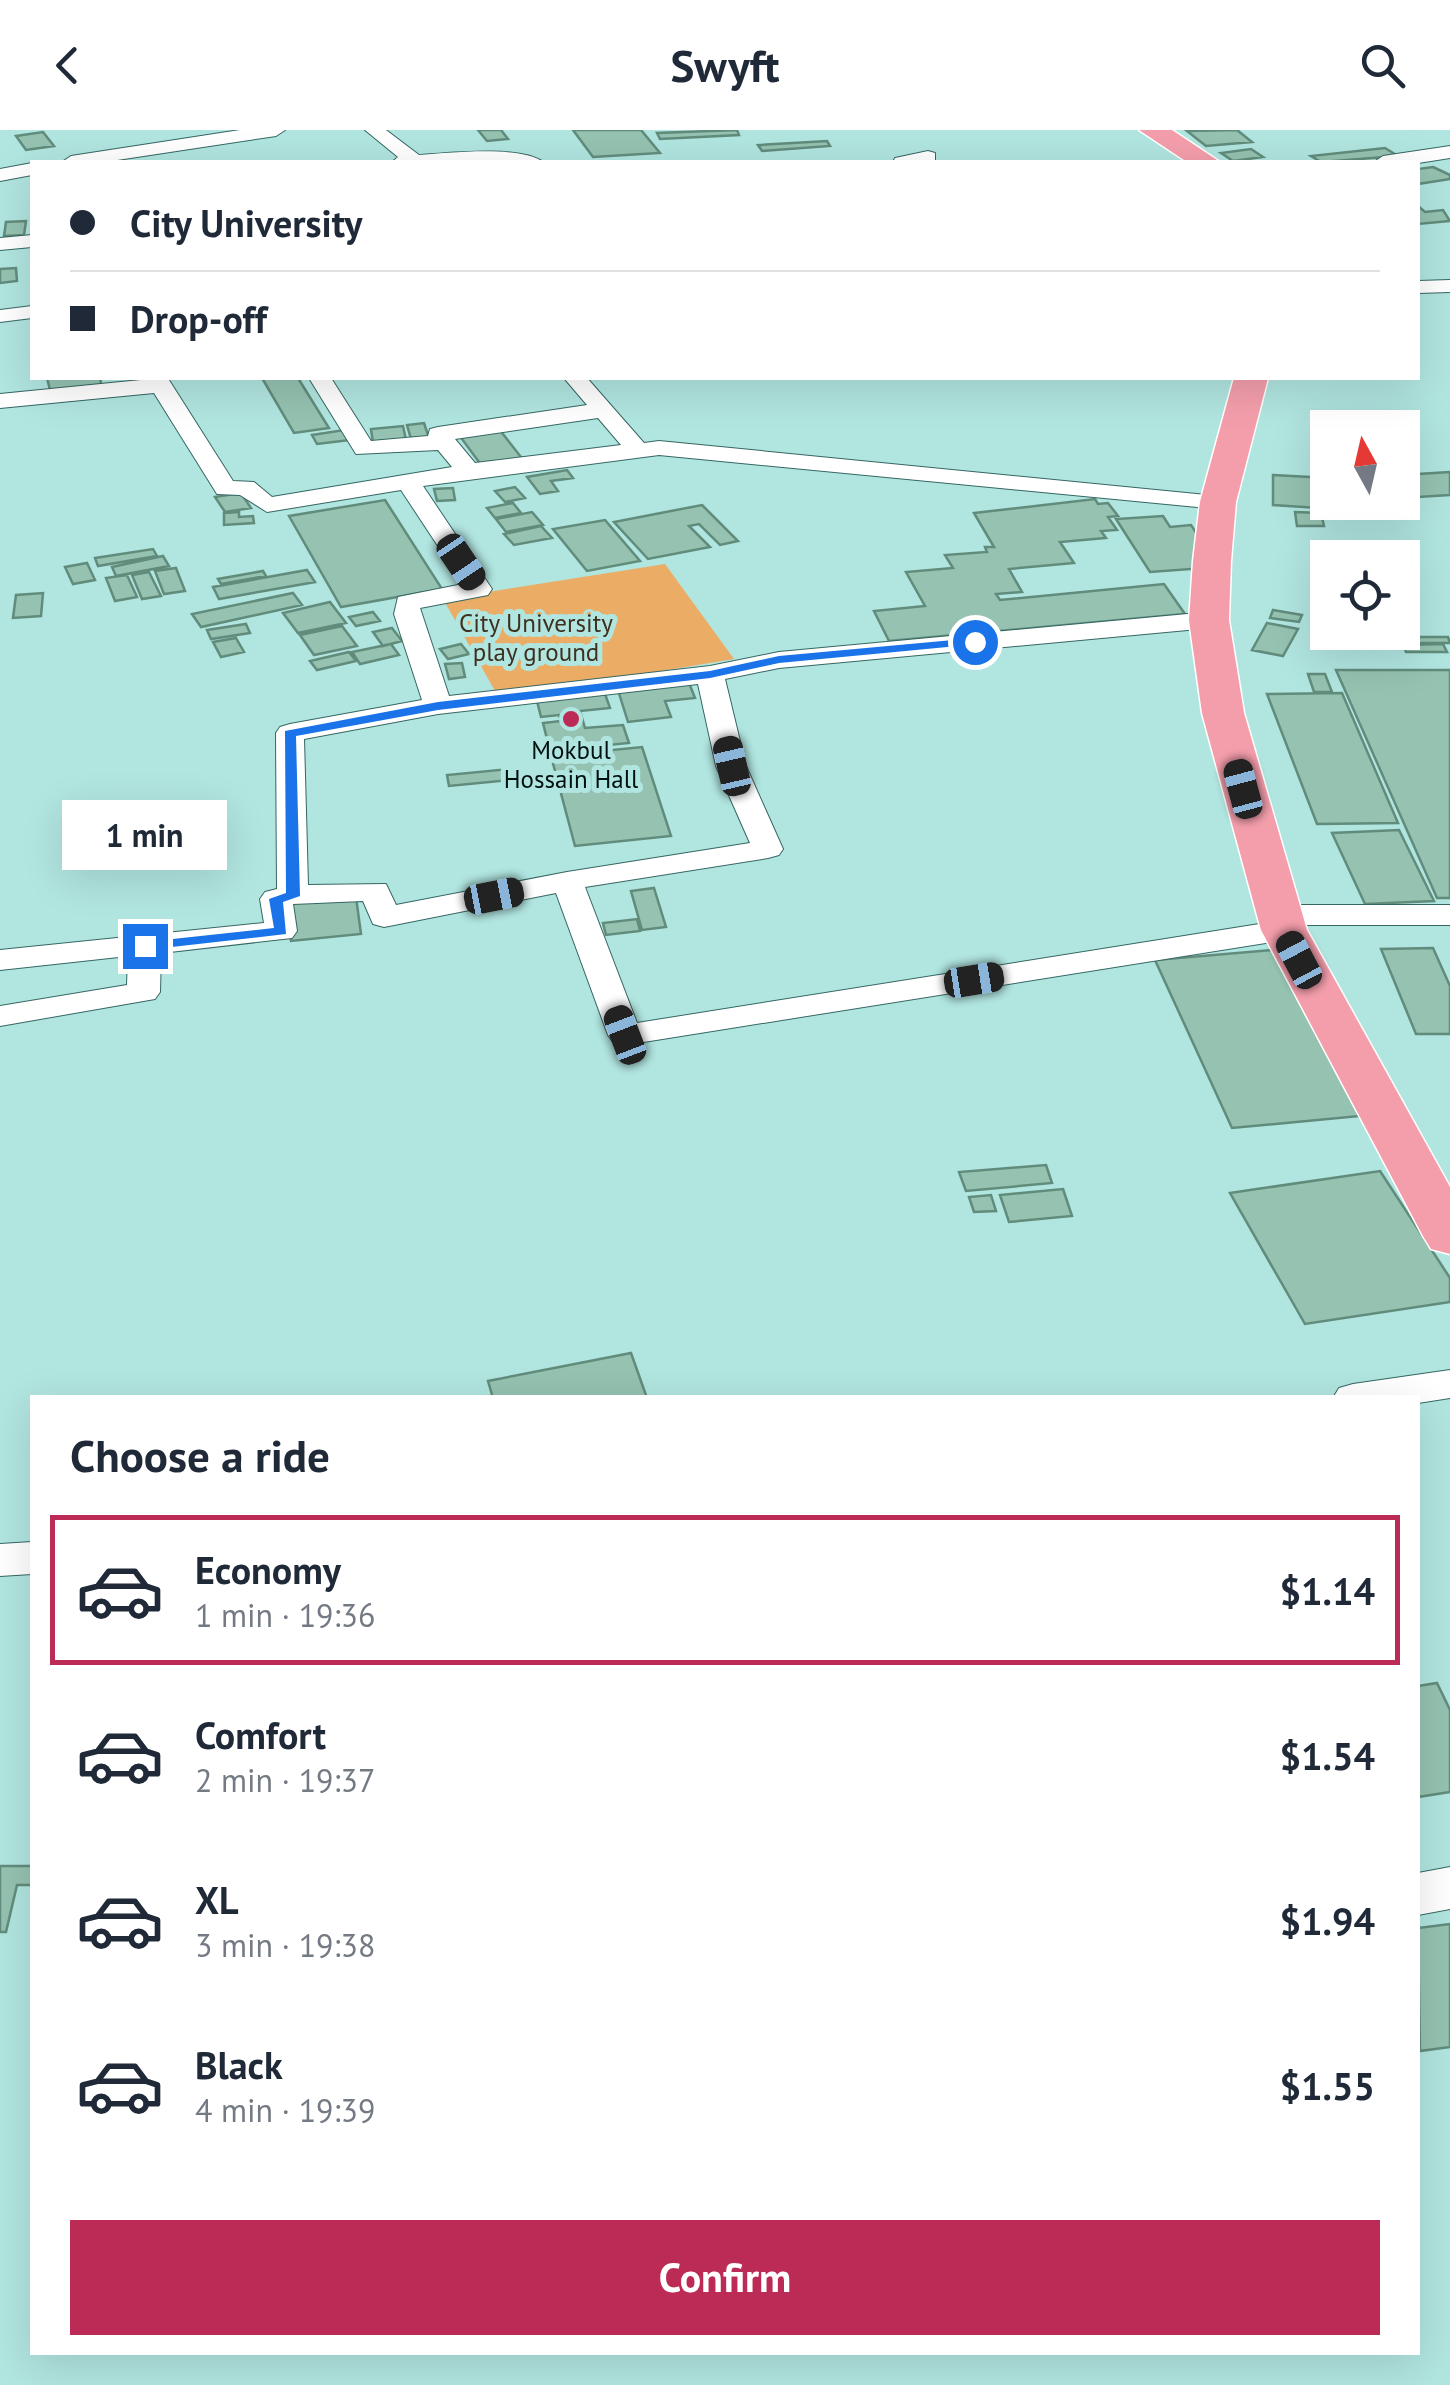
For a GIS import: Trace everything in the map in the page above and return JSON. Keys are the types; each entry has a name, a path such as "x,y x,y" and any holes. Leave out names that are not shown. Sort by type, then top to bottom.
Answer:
{"highway":[{"path":"1153,130 1203,160"},
{"path":"1250,380 1218,502 1209,620 1223,713 1282,923 1450,1236"}],"street":[{"path":"84,160 276,130"},
{"path":"374,130 412,160"},
{"path":"1396,160 1450,152"},
{"path":"912,160 928,157"},
{"path":"444,160 503,160"},
{"path":"0,176 30,169"},
{"path":"0,246 30,241"},
{"path":"0,246 30,248"},
{"path":"1420,287 1450,286"},
{"path":"0,316 30,312"},
{"path":"321,380 364,449"},
{"path":"578,380 638,451"},
{"path":"0,401 121,383 161,385 226,489 245,488 267,505 469,472 659,448 1218,502"},
{"path":"469,472 438,434 604,410"},
{"path":"364,491 343,461 364,449 443,442"},
{"path":"408,482 478,589 407,603 407,614 438,706"},
{"path":"293,896 290,733 438,706 710,674 779,660 1209,620"},
{"path":"0,960 281,932 276,899 293,896 376,891 384,917 768,849 732,766 710,674"},
{"path":"568,882 625,1035 1282,923 1450,915"},
{"path":"0,1016 143,992 145,946"},
{"path":"1373,1395 1450,1384"},
{"path":"0,1560 30,1558"},
{"path":"1420,1894 1450,1888"}],"green space":[{"name":"City University play ground","path":"665,564 734,659 499,698 443,599"}],"building":[{"path":"478,130 501,130 508,139 487,141"},
{"path":"573,130 641,130 660,153 593,157"},
{"path":"737,130 739,135 660,139 657,133"},
{"path":"1237,130 1252,142 1206,146 1187,131"},
{"path":"43,132 54,146 26,150 16,136"},
{"path":"827,141 830,146 762,151 758,145"},
{"path":"1385,148 1398,156 1318,160 1311,156"},
{"path":"1251,149 1263,157 1232,160 1221,153"},
{"path":"1433,167 1450,175 1450,179 1420,184 1420,169"},
{"path":"1420,208 1425,212 1443,210 1450,221 1420,224"},
{"path":"26,221 24,235 4,236 6,222"},
{"path":"16,268 17,281 0,283 0,269"},
{"path":"48,380 100,380 102,388 51,394"},
{"path":"263,380 299,380 329,428 294,433"},
{"path":"424,423 429,438 411,439 407,425"},
{"path":"403,426 406,440 373,443 371,429"},
{"path":"499,429 528,466 487,473 459,435"},
{"path":"344,430 350,440 317,444 312,435"},
{"path":"567,470 573,478 551,481 558,491 540,494 527,477"},
{"path":"1450,472 1450,495 1420,497 1420,474"},
{"path":"1273,475 1310,477 1310,507 1273,505"},
{"path":"515,487 525,498 505,502 495,491"},
{"path":"453,488 455,500 437,501 434,489"},
{"path":"241,493 251,508 225,512 215,497"},
{"path":"1095,499 1098,504 1108,503 1118,516 1108,517 1117,530 1101,531 1106,538 1060,542 1074,563 1009,569 1022,592 996,594 1000,600 1164,584 1185,614 889,641 874,611 925,606 906,572 953,568 945,555 987,552 985,547 994,547 974,513"},
{"path":"385,500 442,589 341,607 289,516"},
{"path":"513,503 521,513 495,518 487,508"},
{"path":"702,505 738,541 720,545 699,524 689,526 710,547 648,559 614,522"},
{"path":"239,512 239,517 253,516 254,523 224,525 224,513"},
{"path":"532,512 543,525 506,532 496,519"},
{"path":"1295,512 1310,513 1310,520 1323,520 1324,526 1297,526"},
{"path":"1163,516 1170,527 1191,525 1219,567 1150,572 1116,519"},
{"path":"605,520 640,561 587,571 553,529"},
{"path":"541,526 552,538 514,545 504,534"},
{"path":"153,549 157,556 98,566 95,558"},
{"path":"163,556 169,566 116,576 112,567"},
{"path":"87,563 95,580 73,584 65,567"},
{"path":"176,568 185,591 164,594 155,571"},
{"path":"307,570 315,582 219,599 213,587"},
{"path":"263,571 266,576 221,584 218,579"},
{"path":"149,572 161,596 142,599 132,575"},
{"path":"127,575 137,597 115,601 106,578"},
{"path":"43,593 41,616 13,618 16,595"},
{"path":"293,593 302,605 201,627 192,614"},
{"path":"330,602 346,623 298,633 283,613"},
{"path":"1273,610 1302,615 1299,622 1270,618"},
{"path":"373,612 380,621 356,626 349,617"},
{"path":"1267,623 1298,629 1283,656 1252,650"},
{"path":"246,624 250,633 211,639 207,630"},
{"path":"342,626 357,646 314,655 300,635"},
{"path":"392,628 402,641 383,646 373,632"},
{"path":"1420,637 1448,637 1450,643 1420,643"},
{"path":"236,638 244,652 221,657 213,642"},
{"path":"391,644 399,655 360,664 352,652"},
{"path":"461,644 469,654 448,659 440,649"},
{"path":"1443,644 1447,652 1406,652 1420,650 1420,645"},
{"path":"349,652 356,661 317,670 310,661"},
{"path":"462,663 465,677 449,679 445,664"},
{"path":"1336,670 1450,670 1450,898 1437,898"},
{"path":"1308,674 1325,674 1332,692 1314,692"},
{"path":"689,683 695,698 665,701 671,717 628,722 618,690"},
{"name":"Mokbul Hossain Hall","path":"604,691 610,708 580,711 585,728 623,725 629,743 550,751 543,723 561,721 559,715 541,717 536,697"},
{"path":"1342,693 1398,823 1317,824 1267,694"},
{"path":"642,747 671,836 575,846 551,756"},
{"path":"509,769 511,780 449,786 447,775"},
{"path":"1399,830 1434,901 1365,904 1332,833"},
{"path":"654,888 666,927 642,930 631,891"},
{"path":"356,897 361,934 291,941 287,904"},
{"path":"637,919 640,931 606,935 603,923"},
{"path":"1433,948 1450,986 1450,1034 1416,1034 1381,949"},
{"path":"1273,950 1360,1116 1232,1128 1155,960"},
{"path":"1046,1165 1052,1183 966,1191 959,1172"},
{"path":"1380,1171 1450,1278 1450,1302 1305,1324 1230,1193"},
{"path":"1063,1189 1072,1216 1009,1222 1000,1195"},
{"path":"991,1195 996,1211 974,1212 969,1197"},
{"path":"631,1353 646,1395 492,1395 488,1381"},
{"path":"1437,1683 1450,1710 1450,1792 1420,1797 1420,1686"},
{"path":"0,1866 30,1866 30,1885 17,1885 6,1932 0,1932"},
{"path":"1450,1924 1450,2047 1420,2051 1420,1928"}],"place":[{"name":"Mokbul Hossain Hall","path":"571,719"}],"route":[{"path":"145,946 281,932 276,899 293,896 290,733 438,706 710,674 779,660 975,642"}]}
